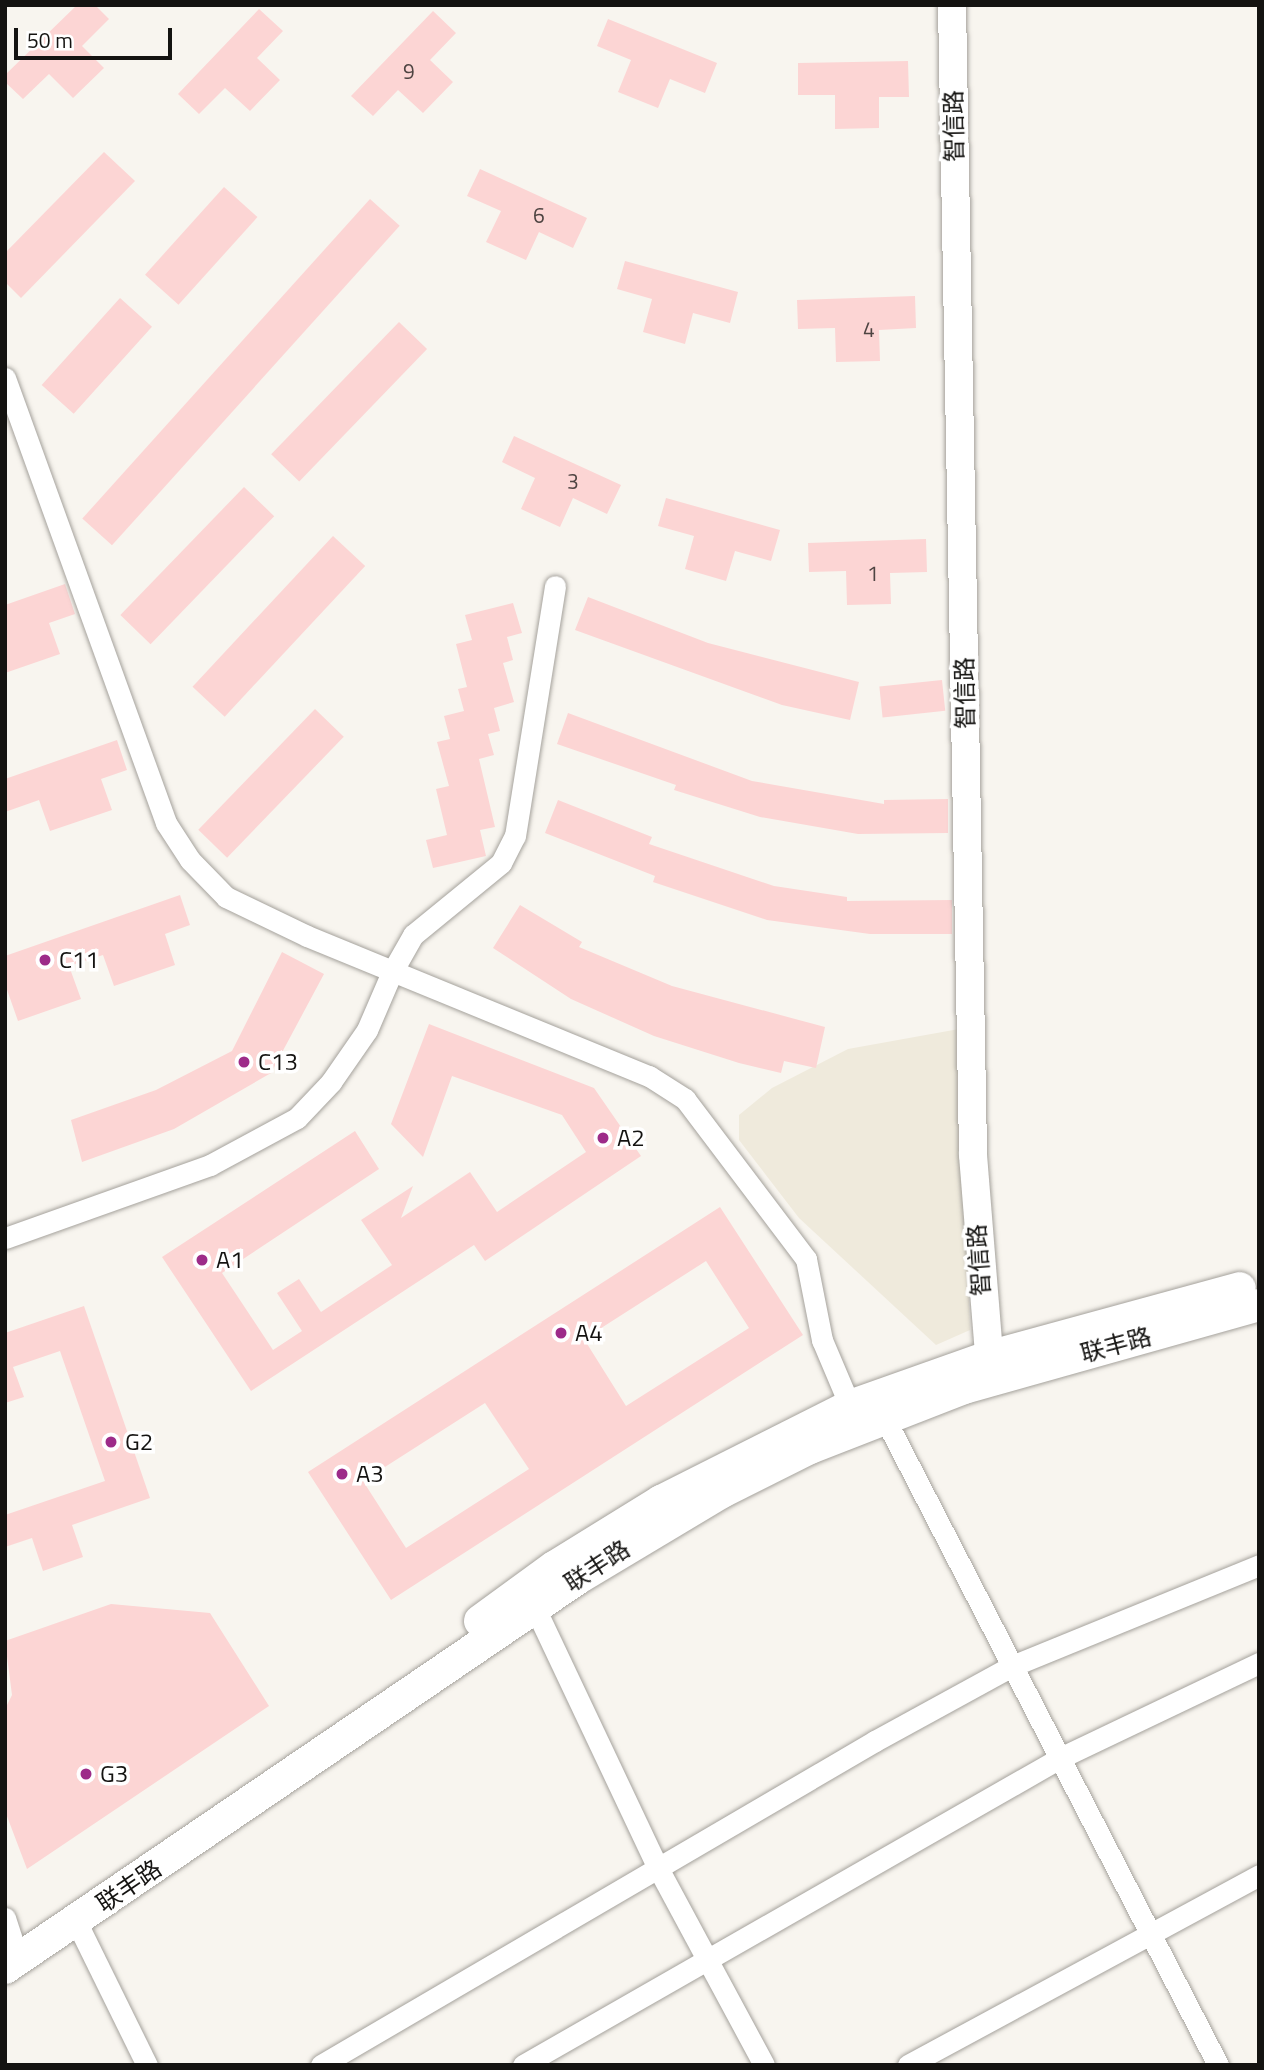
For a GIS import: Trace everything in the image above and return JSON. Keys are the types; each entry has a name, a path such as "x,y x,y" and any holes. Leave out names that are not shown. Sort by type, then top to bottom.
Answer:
{"main road":[{"name":"联丰路","path":"7,1942 76,1921 634,1542 722,1492 996,1367 1259,1283"},
{"name":"联丰路","path":"7,1942 603,1535 756,1449 849,1406 996,1367 1259,1305"}],"street":[{"name":"智信路","path":"952,5 973,1155 996,1367"},
{"name":"智信路","path":"964,5 985,1155 996,1367"},
{"path":"5,378 166,823 184,851 226,897 391,972 649,1076 685,1099 806,1259 822,1340 849,1406"},
{"path":"5,1238 210,1165 297,1118 331,1082 367,1030 391,972 413,936 501,863 515,836 555,586"},
{"path":"884,1417 1218,2065"},
{"path":"321,2065 659,1870 875,1741 1012,1666 1259,1565"},
{"path":"535,1608 659,1870 764,2065"},
{"path":"523,2065 1060,1758 1259,1663"},
{"path":"908,2065 1149,1932 1259,1875"},
{"path":"76,1921 147,2065"}],"shaded area":[{"path":"959,1029 970,1330 936,1345 799,1218 739,1140 739,1115 772,1088 848,1049"}],"building":[{"path":"77,5 95,5 109,19 82,46 104,68 73,98 49,74 23,99 5,82 5,75"},
{"path":"259,9 283,31 257,58 280,80 250,111 225,88 199,114 178,94"},
{"path":"433,11 456,33 430,60 453,82 423,113 398,90 373,116 351,96"},
{"path":"608,19 717,63 705,93 670,79 658,108 618,92 631,60 597,46"},
{"path":"908,61 909,97 879,97 879,128 835,129 835,95 798,95 798,63"},
{"path":"104,152 135,181 21,298 5,282 5,253"},
{"path":"480,169 587,218 573,248 539,232 526,260 486,242 501,211 467,196"},
{"path":"224,187 257,217 178,305 145,275"},
{"path":"370,199 400,226 112,545 82,519"},
{"path":"625,261 738,292 730,323 693,313 685,344 643,332 652,299 617,289"},
{"path":"915,296 916,328 879,330 880,361 836,362 835,328 798,329 797,300"},
{"path":"120,298 152,327 74,414 42,385"},
{"path":"399,322 427,349 299,481 271,454"},
{"path":"514,436 621,485 607,514 573,498 560,527 521,509 535,478 502,462"},
{"path":"244,487 274,516 151,644 120,615"},
{"path":"666,498 780,530 771,561 735,551 726,581 685,569 694,536 658,526"},
{"path":"333,536 365,566 225,717 193,687"},
{"path":"926,539 927,572 890,573 891,604 847,605 846,571 809,572 808,543"},
{"path":"65,584 75,614 49,623 60,654 5,673 5,605"},
{"path":"588,597 708,643 859,682 850,720 782,705 575,630"},
{"path":"513,603 522,633 507,637 513,660 503,663 514,702 494,708 500,731 488,734 494,755 479,759 495,827 480,830 486,856 433,868 426,840 447,835 436,789 449,786 437,742 450,739 444,716 464,711 458,689 467,687 456,644 472,640 465,615"},
{"path":"942,680 945,711 883,717 879,687"},
{"path":"315,709 344,737 227,858 198,830"},
{"path":"568,713 752,781 884,804 884,800 948,799 948,833 858,834 760,817 674,790 676,785 557,744"},
{"path":"117,740 127,770 101,779 112,810 50,831 39,800 5,812 5,779"},
{"path":"558,800 652,837 649,844 774,886 847,897 847,901 952,900 952,934 870,934 767,920 653,882 655,876 545,833"},
{"name":"C11","path":"180,895 190,925 165,934 175,965 114,986 103,955 69,966 81,999 18,1021 5,984 5,956"},
{"path":"520,905 582,942 579,947 672,986 825,1027 816,1068 784,1061 781,1073 739,1063 654,1036 571,999 493,948"},
{"name":"C13","path":"282,952 324,974 271,1073 174,1129 82,1162 71,1120 156,1090 232,1051"},
{"path":"429,1024 594,1088 641,1156 485,1261 474,1245 251,1391 162,1257 355,1131 379,1169 222,1273 273,1350 302,1331 277,1293 299,1279 321,1312 392,1265 361,1220 413,1186 401,1218 470,1172 497,1212 586,1152 562,1115 452,1076 423,1157 391,1124"},
{"path":"720,1207 803,1335 391,1600 308,1472","holes":["706,1261 749,1328 626,1406 584,1339","485,1403 529,1469 406,1548 363,1481"]},
{"name":"G2","path":"84,1306 150,1498 72,1525 83,1557 43,1571 32,1538 5,1547 5,1515 105,1481 60,1351 13,1367 24,1397 5,1403 5,1333"},
{"path":"111,1604 210,1613 269,1706 27,1869 5,1811 5,1709 12,1695 5,1641"}],"place":[{"name":"C11","path":"45,960"},
{"name":"C13","path":"244,1062"},
{"name":"A2","path":"603,1138"},
{"name":"A1","path":"202,1260"},
{"name":"A4","path":"561,1333"},
{"name":"G2","path":"111,1442"},
{"name":"A3","path":"342,1474"},
{"name":"G3","path":"86,1774"}]}
